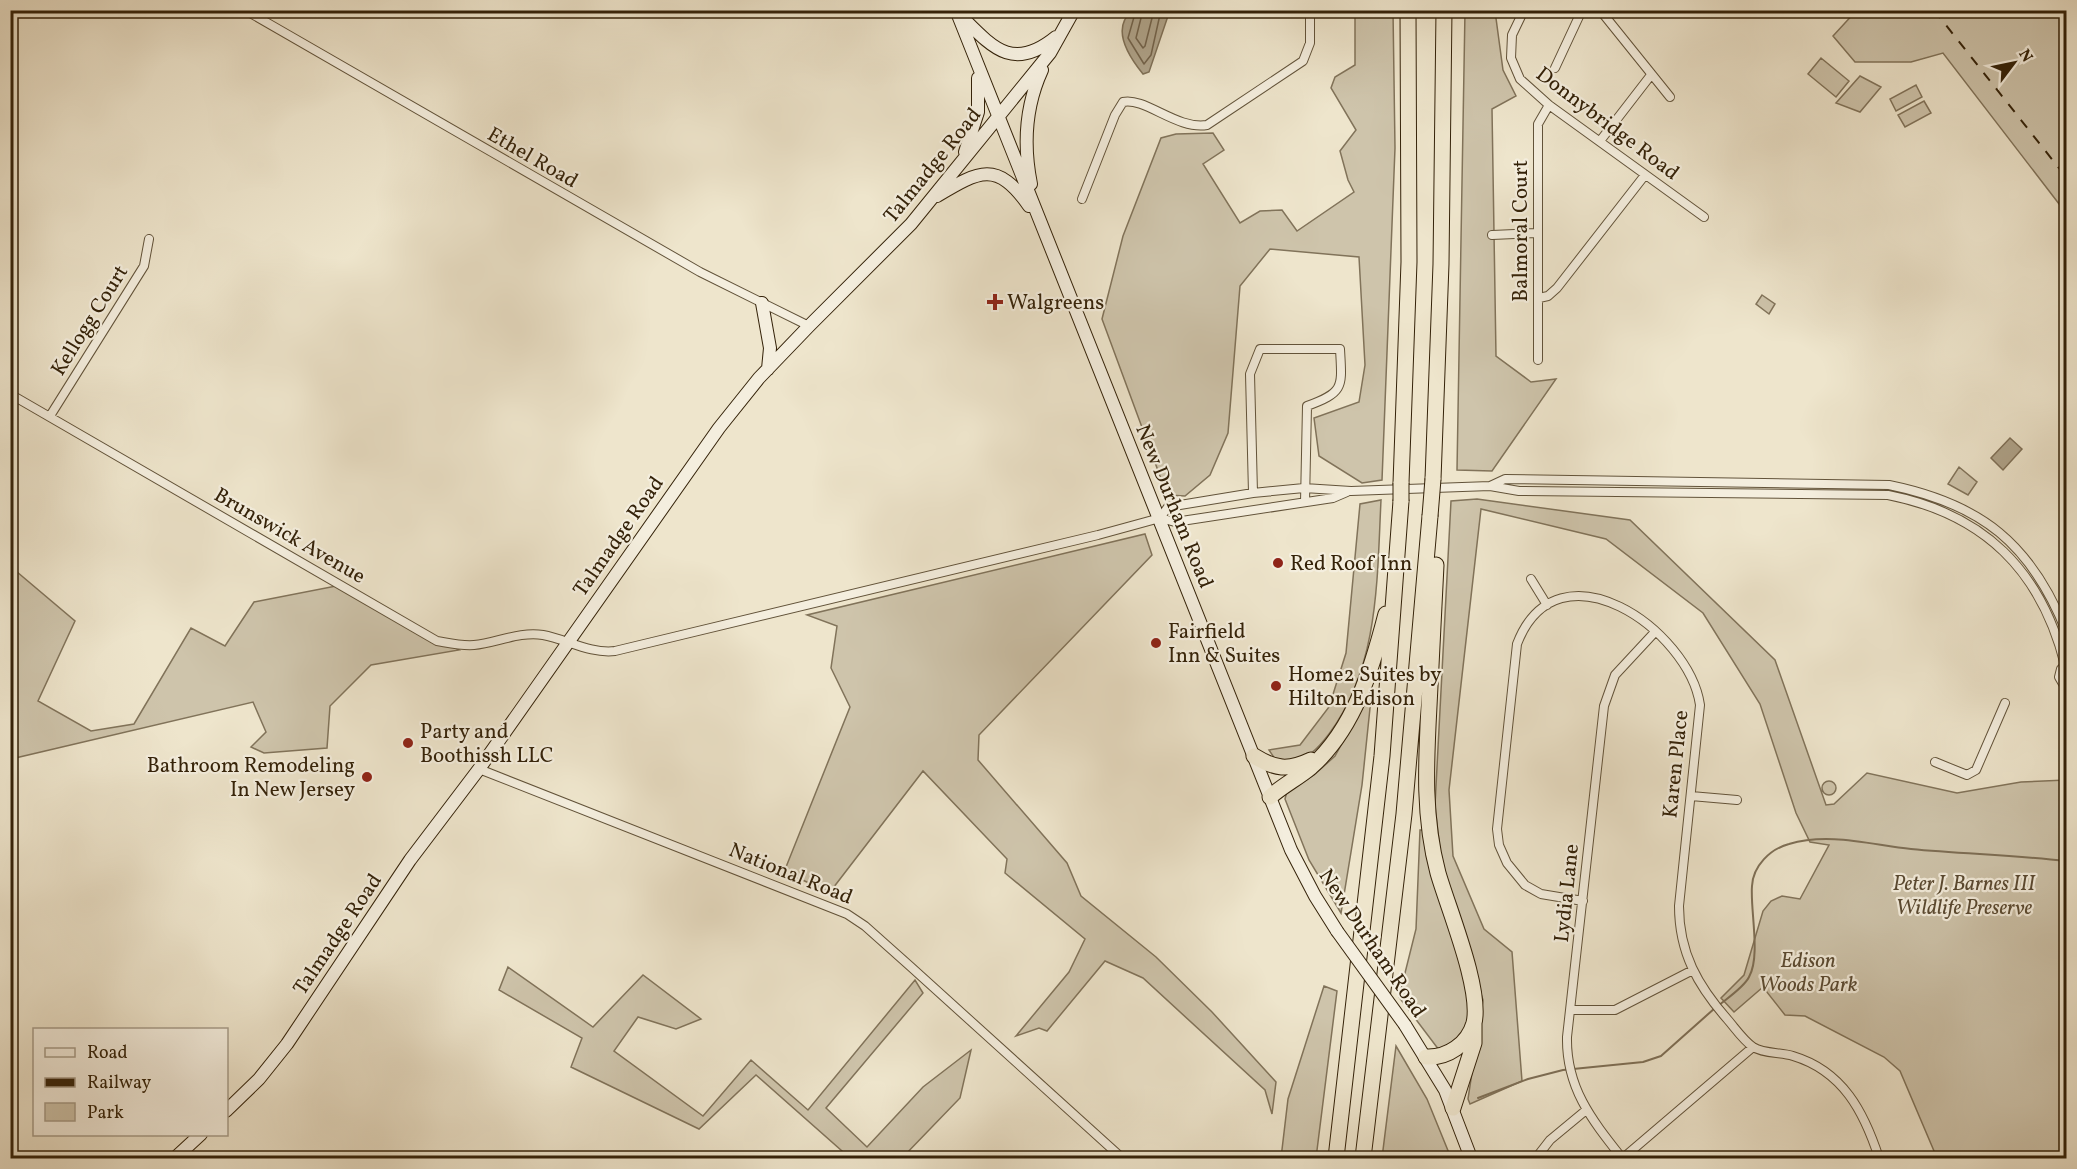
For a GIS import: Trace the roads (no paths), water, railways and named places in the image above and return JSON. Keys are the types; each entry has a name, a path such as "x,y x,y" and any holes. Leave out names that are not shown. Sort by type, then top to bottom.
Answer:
{"highway":[{"path":"1336,1158 1381,768 1397,576 1409,262 1408,10"},
{"path":"1363,1158 1405,802 1433,478 1442,264 1444,10"},
{"path":"1429,534 1437,544 1426,804 1437,871 1469,976 1474,1005 1474,1043 1453,1108"},
{"path":"1270,797 1312,766 1349,719 1363,690 1397,576"},
{"path":"1254,756 1271,767 1286,769 1324,753"},
{"path":"1426,1058 1445,1056 1457,1049 1474,1023"}],"street":[{"name":"Ethel Road","path":"245,10 568,198 711,278 808,326"},
{"name":"Talmadge Road","path":"228,1109 259,1079 281,1053 410,860 479,769 719,428 768,369 808,326 873,265 930,200 1050,53 1074,10"},
{"path":"1082,199 1120,105 1128,101 1134,102 1190,125 1208,125 1303,61 1311,43 1310,10"},
{"name":"Donnybridge Road","path":"1524,10 1512,35 1511,58 1520,79 1549,105 1704,217"},
{"path":"1555,68 1582,10"},
{"path":"1600,10 1670,97"},
{"path":"956,11 992,48 1013,55 1034,51 1062,32"},
{"name":"New Durham Road","path":"956,11 1300,869 1338,931 1426,1058 1453,1108 1471,1158"},
{"path":"1038,218 1028,168 1026,127 1034,87 1050,53"},
{"path":"962,161 978,112 978,68"},
{"path":"1600,141 1651,75"},
{"name":"Balmoral Court","path":"1538,360 1538,124 1549,105"},
{"path":"930,200 975,175 987,174 1000,177 1014,186 1038,218"},
{"path":"1539,298 1548,296 1557,288 1645,175"},
{"path":"1492,235 1538,233"},
{"name":"Kellogg Court","path":"50,416 144,266 149,239"},
{"path":"762,303 770,348 768,369"},
{"path":"1253,493 1250,374 1260,348 1340,349 1341,384 1332,396 1307,406 1305,502"},
{"name":"Brunswick Avenue","path":"10,394 437,641 473,645 526,634 568,641 602,651 615,651 1087,538 1160,518"},
{"path":"1490,486 1505,479 1545,482 1889,485 1944,499 1972,513 2008,539 2032,565 2052,595 2067,631"},
{"path":"1351,491 1333,498 1175,522 1160,518 1168,507 1253,493 1304,488 1351,491 1490,486 1519,491 1888,495 1942,509 1967,522 2001,546 2038,592 2054,624 2066,664 2059,677 2067,689"},
{"path":"1531,579 1547,605"},
{"name":"Karen Place","path":"1583,901 1541,894 1526,885 1507,863 1497,829 1517,644 1530,620 1547,605 1574,596 1602,598 1631,612 1689,670 1699,695 1700,705 1679,920 1691,971 1719,1009 1753,1047"},
{"name":"Lydia Lane","path":"1622,1158 1585,1111 1575,1090 1568,1064 1567,1037 1607,690 1615,675 1654,633"},
{"path":"1935,762 1967,775 1976,770 2005,703"},
{"name":"National Road","path":"479,769 847,914 865,926 1122,1158"},
{"path":"1691,796 1737,800"},
{"path":"1570,1010 1615,1010 1691,971"},
{"path":"1622,1158 1753,1047 1806,1061 1840,1082 1863,1114 1880,1158"},
{"path":"1536,1158 1550,1140 1585,1111"},
{"path":"175,1158 199,1136"}],"water":[{"path":"1132,11 1167,11 1168,16 1149,72 1143,74 1128,52 1122,35 1126,18"},
{"path":"2010,438 2022,449 2003,470 1991,458"}],"waterway":[{"path":"1719,1005 1740,988 1749,977 1754,957 1753,879 1764,859 1782,846 1819,839 1835,839 1911,849 2066,861"},
{"path":"1478,1098 1528,1079 1563,1070 1643,1062 1661,1056 1715,1008"}],"railway":[{"path":"1934,10 2066,177"}],"place":[{"name":"Walgreens","path":"995,302"},
{"name":"Red Roof Inn","path":"1278,563"},
{"name":"Fairfield Inn & Suites","path":"1156,643"},
{"name":"Home2 Suites by Hilton Edison","path":"1276,686"},
{"name":"Party and Boothissh LLC","path":"408,743"},
{"name":"Bathroom Remodeling In New Jersey","path":"367,777"}],"park label":[{"name":"Peter J. Barnes III Wildlife Preserve","path":"1964,895"},
{"name":"Edison Woods Park","path":"1808,972"}]}
